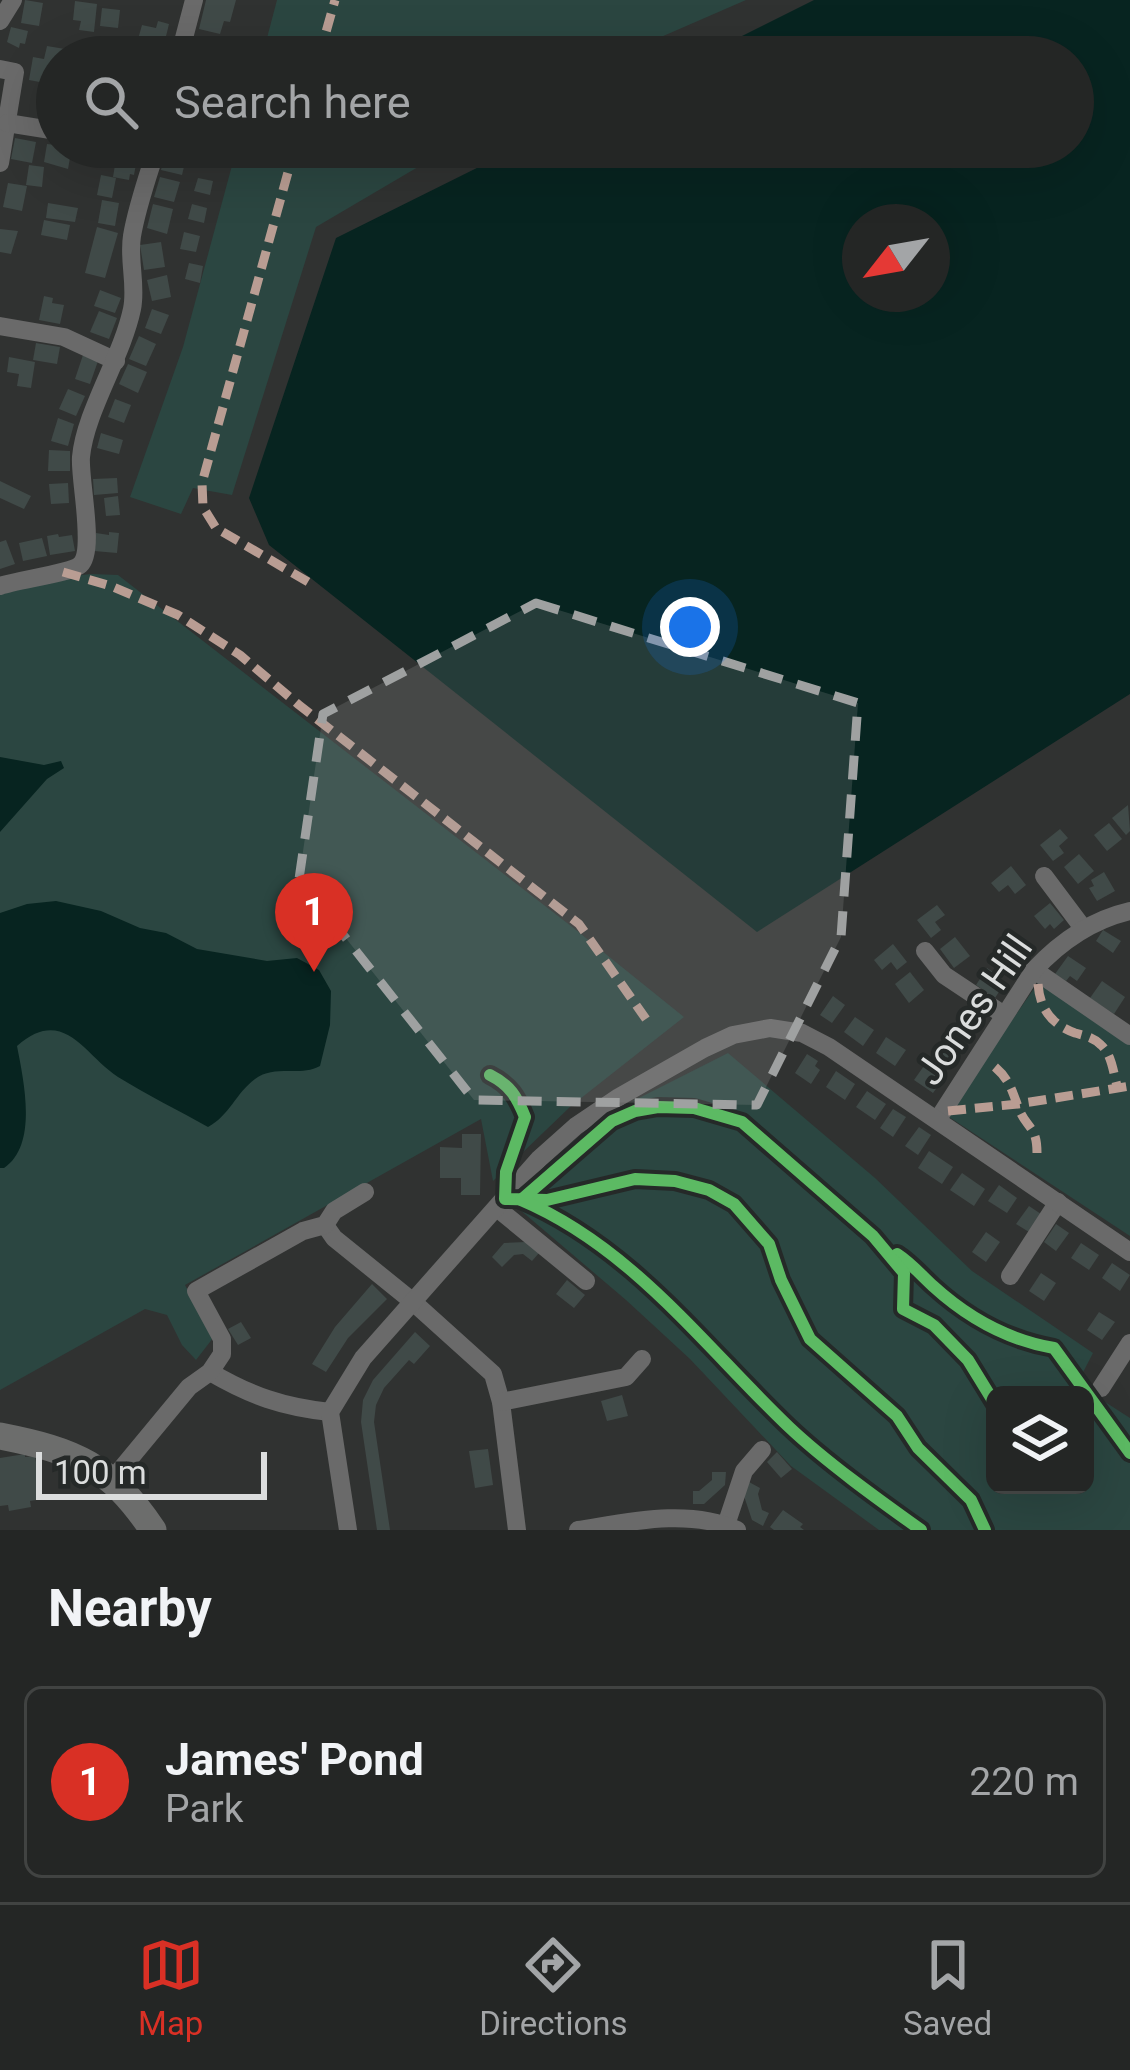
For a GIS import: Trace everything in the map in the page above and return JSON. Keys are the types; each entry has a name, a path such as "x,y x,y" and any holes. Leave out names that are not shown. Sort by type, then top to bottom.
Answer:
{"street":[{"path":"0,21 13,0"},
{"path":"170,0 193,2 184,36"},
{"path":"0,69 15,72 0,163"},
{"path":"7,122 36,127"},
{"path":"0,586 77,568 85,560 81,456 133,306 132,233 150,168"},
{"path":"0,326 64,337 116,361"},
{"path":"1045,876 1083,928"},
{"name":"Jones Hill","path":"938,1119 1034,970 1083,928 1130,910"},
{"path":"926,951 944,975 1004,1015"},
{"path":"1034,970 1130,1036"},
{"path":"348,1530 330,1412 363,1358 539,1159 576,1126 733,1036 770,1028 802,1033 829,1047 1130,1252"},
{"path":"112,1480 222,1354 222,1339 196,1291 325,1225 334,1211 365,1192"},
{"path":"1008,1275 1058,1202"},
{"path":"497,1208 586,1281"},
{"path":"325,1225 334,1238 493,1374 518,1530"},
{"path":"1101,1388 1125,1349"},
{"path":"501,1402 626,1377 642,1359"},
{"path":"210,1372 289,1407 330,1412"},
{"path":"0,1436 52,1446 86,1462 133,1500 153,1530"},
{"path":"578,1530 683,1519 705,1519 732,1528 744,1471 762,1450"}],"highlighted area":[{"path":"536,603 858,703 841,937 757,1105 474,1100 299,879 323,714"}],"shaded area":[{"path":"277,0 746,0 663,36 268,36"},
{"path":"814,0 1130,0 1130,694 757,932 269,545 249,498 336,238 477,168 1094,168 1094,36 742,36"},
{"path":"231,168 416,168 316,227 232,495 193,488 181,514 130,497 183,347"},
{"path":"118,575 684,1017 571,1106 493,1181 481,1119 185,1285 213,1338 196,1360 182,1345 167,1315 145,1309 0,1390 0,593 45,579"},
{"path":"0,757 44,765 61,761 64,768 47,779 0,832"},
{"path":"56,901 166,933 197,949 267,961 297,958 319,970 331,991 330,1025 320,1066 263,1075 208,1127 118,1077 72,1038 48,1030 17,1046 25,1129 15,1158 0,1168 0,913"},
{"path":"1040,980 1130,1042 1130,1236 946,1115"},
{"path":"728,1053 875,1178 972,1271 1093,1353 1077,1384 1080,1386 986,1386 986,1494 1094,1494 1094,1395 1130,1418 1130,1530 879,1530 791,1466 690,1359 512,1203 572,1142 633,1101"}],"building":[{"path":"25,0 43,3 39,26 21,23"},
{"path":"206,0 236,0 230,22 224,21 220,34 199,29"},
{"path":"75,1 97,4 94,32 79,30 81,21 73,20"},
{"path":"102,8 120,10 118,28 100,26"},
{"path":"158,21 169,24 166,36 139,36 142,25 156,28"},
{"path":"11,27 28,31 19,48 7,42"},
{"path":"36,58 36,81 29,80"},
{"path":"15,138 36,142 32,163 11,159"},
{"path":"29,165 44,168 42,187 26,185"},
{"path":"114,168 135,168 129,180 113,177"},
{"path":"161,168 184,168 182,175"},
{"path":"101,175 116,178 112,198 97,195"},
{"path":"160,177 180,182 174,202 154,197"},
{"path":"198,178 213,181 210,195 194,191"},
{"path":"8,183 27,186 22,211 3,207"},
{"path":"102,200 119,203 115,226 98,223"},
{"path":"48,203 78,208 75,222 46,218"},
{"path":"153,204 173,209 167,234 147,228"},
{"path":"192,204 207,208 204,223 188,219"},
{"path":"44,220 70,225 67,240 41,235"},
{"path":"97,227 118,233 105,278 85,273"},
{"path":"0,229 18,231 11,254 0,252"},
{"path":"184,232 200,236 196,252 180,249"},
{"path":"161,242 165,267 144,270 140,245"},
{"path":"189,263 203,266 200,283 185,279"},
{"path":"167,275 171,297 152,301 147,280"},
{"path":"100,290 121,298 115,313 94,306"},
{"path":"44,296 64,305 60,324 39,320"},
{"path":"152,309 169,315 161,334 145,328"},
{"path":"99,311 117,318 109,339 90,332"},
{"path":"139,336 156,344 146,366 129,359"},
{"path":"36,343 60,347 57,364 33,360"},
{"path":"83,355 98,361 90,384 75,379"},
{"path":"9,357 35,362 31,388 17,386 19,374 7,372"},
{"path":"128,364 147,372 138,393 119,384"},
{"path":"68,389 85,396 76,416 59,409"},
{"path":"115,399 131,405 124,423 108,417"},
{"path":"58,418 74,424 68,446 51,441"},
{"path":"101,433 123,440 119,454 97,448"},
{"path":"49,450 70,451 70,471 48,471"},
{"path":"117,478 118,493 94,495 93,479"},
{"path":"0,481 31,496 24,509 0,498"},
{"path":"68,483 69,503 51,504 49,484"},
{"path":"118,496 120,515 106,516 104,498"},
{"path":"96,533 119,533 117,553 94,551"},
{"path":"72,535 75,551 50,555 47,536"},
{"path":"42,538 47,556 23,561 19,543"},
{"path":"6,540 15,564 0,569 0,542"},
{"path":"1128,805 1130,831 1126,835 1112,818"},
{"path":"1109,823 1122,839 1107,851 1094,835"},
{"path":"1060,829 1068,838 1059,846 1064,853 1053,861 1040,845"},
{"path":"1079,854 1094,871 1078,884 1064,867"},
{"path":"1011,866 1026,885 1015,894 1008,885 999,892 991,883"},
{"path":"1104,872 1115,891 1097,901 1089,888 1094,886 1091,880"},
{"path":"1050,903 1064,920 1054,929 1050,924 1045,929 1034,916"},
{"path":"937,905 945,915 935,922 941,930 931,938 917,920"},
{"path":"1103,930 1121,941 1113,953 1096,941"},
{"path":"955,937 970,956 954,968 940,949"},
{"path":"893,944 907,962 897,970 891,962 882,970 874,960"},
{"path":"1006,944 1024,957 1016,969 998,956"},
{"path":"1068,956 1086,968 1077,981 1055,974"},
{"path":"987,968 1002,978 995,998 976,985"},
{"path":"910,972 924,990 909,1003 895,984"},
{"path":"1102,981 1125,997 1114,1014 1090,998"},
{"path":"833,996 845,1005 832,1023 820,1015"},
{"path":"970,1004 985,1014 973,1032 958,1022"},
{"path":"855,1017 874,1030 863,1046 844,1032"},
{"path":"949,1034 965,1044 953,1062 937,1052"},
{"path":"886,1037 906,1050 895,1066 876,1053"},
{"path":"807,1054 818,1061 815,1066 820,1070 811,1084 795,1073"},
{"path":"926,1063 941,1072 933,1093 914,1080"},
{"path":"836,1071 855,1084 845,1100 826,1087"},
{"path":"867,1091 886,1104 875,1120 856,1107"},
{"path":"893,1109 906,1117 893,1137 880,1128"},
{"path":"919,1127 931,1135 918,1155 905,1146"},
{"path":"462,1134 481,1134 480,1195 461,1195 461,1178 440,1178 440,1147 462,1148"},
{"path":"929,1151 953,1167 942,1184 918,1168"},
{"path":"962,1173 985,1189 974,1206 950,1190"},
{"path":"999,1185 1017,1198 1007,1213 988,1201"},
{"path":"1029,1206 1041,1214 1029,1232 1016,1224"},
{"path":"1056,1224 1069,1233 1056,1251 1044,1242"},
{"path":"986,1232 1000,1242 986,1262 972,1252"},
{"path":"526,1242 539,1253 532,1261 523,1254 514,1255 502,1267 492,1257 504,1243"},
{"path":"1081,1243 1099,1255 1089,1270 1071,1258"},
{"path":"1112,1263 1130,1275 1120,1291 1102,1278"},
{"path":"1041,1273 1056,1283 1044,1301 1029,1291"},
{"path":"567,1280 585,1295 574,1308 556,1294"},
{"path":"372,1284 387,1299 348,1338 326,1372 312,1364 335,1327"},
{"path":"1099,1312 1115,1322 1102,1340 1087,1330"},
{"path":"241,1322 251,1338 238,1345 228,1329"},
{"path":"415,1332 430,1346 414,1364 409,1360 384,1388 376,1405 374,1422 390,1530 377,1530 361,1422 363,1400 373,1380"},
{"path":"622,1395 628,1416 607,1421 601,1401"},
{"path":"488,1449 493,1485 475,1488 469,1451"},
{"path":"777,1452 792,1469 781,1478 767,1462"},
{"path":"35,1456 42,1499 30,1501 31,1507 9,1511 8,1505 0,1506 0,1458"},
{"path":"712,1472 726,1472 725,1485 704,1504 693,1504 693,1491 712,1480"},
{"path":"749,1482 760,1488 762,1510 769,1513 763,1526 752,1520 743,1493"},
{"path":"783,1510 803,1524 804,1530 770,1527"}],"marked path":[{"path":"325,36 335,0"},
{"path":"289,168 202,483 203,507 216,528 315,586"},
{"path":"63,572 111,586 178,615 240,655 579,924 646,1019"},
{"path":"1038,984 1041,1001 1053,1020 1105,1049 1118,1089"},
{"path":"995,1067 1033,1132 1037,1153"},
{"path":"948,1111 1130,1086"}],"cycle path":[{"path":"490,1075 512,1092 525,1117 506,1172 505,1199 547,1200 635,1179 675,1181 709,1190 734,1204 769,1244 810,1339 897,1416 918,1448 971,1500 985,1530"},
{"path":"921,1530 804,1440 632,1271 561,1220 521,1200 612,1121 635,1111 694,1108 742,1122 873,1236 904,1273 903,1309 934,1325 968,1360 986,1389"},
{"path":"897,1254 975,1318 1054,1348 1130,1453"}],"place":[{"name":"James' Pond","path":"314,972"}]}
